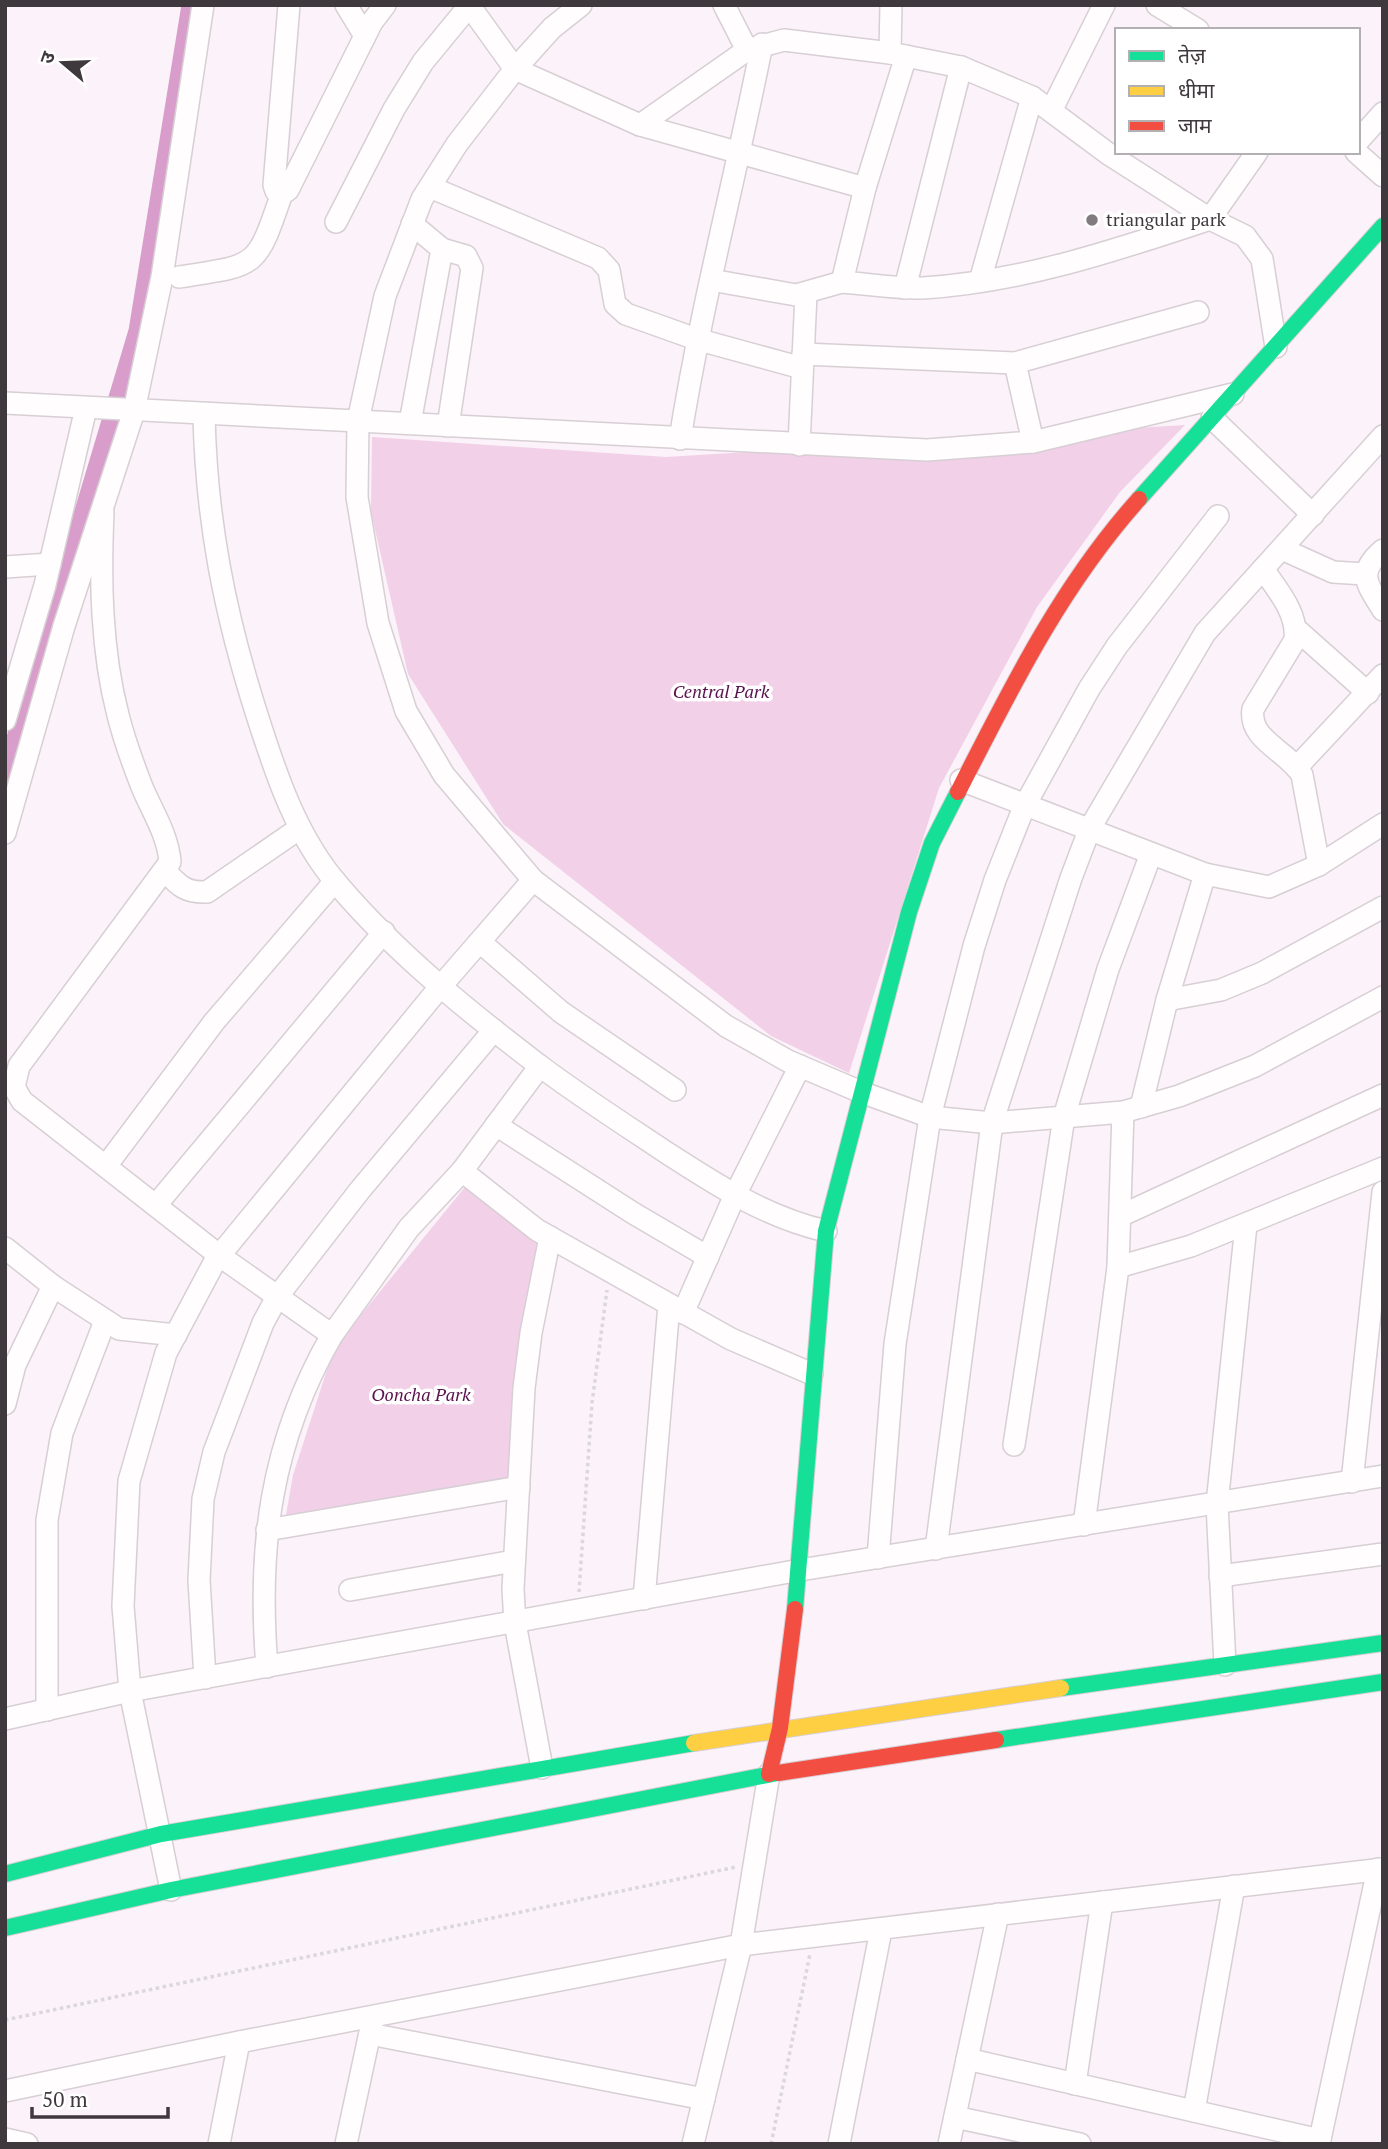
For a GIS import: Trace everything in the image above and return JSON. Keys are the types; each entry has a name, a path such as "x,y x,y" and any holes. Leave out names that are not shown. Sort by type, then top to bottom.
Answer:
{"street":[{"path":"5,833 64,626 103,512 130,411 162,277 203,5"},
{"path":"282,193 276,191 274,185 289,5"},
{"path":"346,5 365,36"},
{"path":"180,277 228,270 243,265 256,256 265,241 282,193 288,190 365,36 385,5"},
{"path":"581,5 552,28 515,69 457,144 430,187 412,224 385,296 358,421 357,497 377,623 406,711 444,775 533,880 726,1026 800,1066 861,1093 930,1116 992,1123 1132,1110 1255,1066 1383,997"},
{"path":"680,439 696,339 740,154 755,47 724,5"},
{"path":"842,282 898,55 891,5"},
{"path":"1051,111 1104,5"},
{"path":"1157,5 1195,28"},
{"path":"336,222 394,109 423,62 469,6 515,69 640,125 865,188"},
{"path":"640,125 755,47 795,40 961,67 1032,97 1110,155 1210,219 1245,236 1262,259 1276,347"},
{"path":"905,288 961,67"},
{"path":"980,281 1032,97"},
{"path":"1360,139 1383,113"},
{"path":"711,280 806,294 842,282 905,288 980,281 1114,252 1210,219 1256,154"},
{"path":"1358,154 1383,176"},
{"path":"430,187 598,258 609,270 612,295 620,310 696,339 802,361 1015,363 1198,312"},
{"path":"412,224 442,249 466,256 472,268 448,426"},
{"path":"693,2144 741,1945 769,1774 780,1728 800,1570 812,1374 826,1231 913,901 932,843 961,780 1032,646 1110,531 1383,226"},
{"path":"410,424 442,249"},
{"path":"799,445 806,294"},
{"path":"1015,363 1032,442"},
{"path":"5,403 928,450 1032,442 1235,393"},
{"path":"5,720 10,690 50,564 86,408"},
{"path":"204,414 204,454 215,550 231,634 270,757 300,828 335,881 441,986 540,1066 735,1195 798,1225 826,1231"},
{"path":"1212,418 1312,515"},
{"path":"936,1549 992,1123 1071,878 1090,828 1205,633 1383,436"},
{"path":"103,512 101,555 106,648 118,715 170,862 19,1066 14,1087 22,1101 219,1256 331,1335"},
{"path":"878,1558 895,1344 930,1116 974,946 995,880 1024,807 1089,690 1117,646 1218,516"},
{"path":"1282,549 1333,572 1365,574"},
{"path":"1383,550 1372,559 1365,574 1367,585 1383,610"},
{"path":"5,567 50,564"},
{"path":"1263,569 1294,616 1296,629 1295,640 1252,716 1256,731 1297,766 1302,775 1319,865"},
{"path":"1296,629 1368,692"},
{"path":"1297,766 1383,675"},
{"path":"961,780 1024,807 1090,828 1205,874 1269,887 1319,865 1383,824"},
{"path":"165,871 181,888 190,892 207,892 300,828"},
{"path":"1014,1445 1065,1117 1108,969 1151,853"},
{"path":"1084,1525 1118,1267 1120,1216 1132,1110 1205,874"},
{"path":"171,1890 130,1691 123,1606 129,1481 166,1353 219,1256 441,986 533,880"},
{"path":"106,1166 214,1022 335,881"},
{"path":"1167,1000 1221,990 1262,973 1383,907"},
{"path":"156,1205 384,932"},
{"path":"480,942 561,1012 675,1090"},
{"path":"205,1678 199,1580 203,1499 214,1452 263,1323 277,1297 360,1190 494,1030"},
{"path":"267,1667 262,1580 267,1530 278,1467 308,1376 331,1335 409,1228 463,1171 540,1066"},
{"path":"644,1599 676,1309 708,1257 735,1195 800,1066"},
{"path":"1120,1216 1383,1095"},
{"path":"496,1125 708,1257"},
{"path":"1118,1267 1191,1246 1383,1168"},
{"path":"463,1171 505,1206 550,1237 732,1339 812,1374"},
{"path":"1352,1482 1383,1192"},
{"path":"1225,1665 1217,1504 1246,1225"},
{"path":"542,1768 514,1623 513,1561 529,1344 550,1237"},
{"path":"5,1248 104,1321 120,1329 176,1335"},
{"path":"5,1404 15,1365 53,1286"},
{"path":"47,1710 47,1520 62,1433 104,1321"},
{"path":"5,1719 130,1691 800,1570 1383,1476"},
{"path":"267,1530 519,1487"},
{"path":"1220,1576 1383,1554"},
{"path":"350,1590 513,1561"},
{"path":"5,1874 161,1834 780,1728 1383,1643"},
{"path":"5,1928 171,1890 769,1774 1383,1682"},
{"path":"5,2091 239,2042 372,2025 741,1945 1380,1869 1319,2142 967,2059"},
{"path":"1194,2112 1234,1886"},
{"path":"1075,2084 1102,1902"},
{"path":"949,2144 998,1914"},
{"path":"839,2144 881,1930"},
{"path":"372,2025 704,2099"},
{"path":"346,2144 372,2025"},
{"path":"219,2144 239,2042"},
{"path":"955,2117 1080,2144"},
{"path":"5,2139 27,2144"}],"path":[{"path":"577,1612 592,1404 610,1270"},
{"path":"5,2020 755,1863"},
{"path":"771,2144 813,1936"}],"green space":[{"name":"Central Park","path":"1185,425 1120,492 1037,607 939,788 849,1073 771,1036 503,824 408,674 371,512 372,437 666,457"},
{"name":"Ooncha Park","path":"465,1187 537,1242 509,1480 286,1515 293,1475 334,1348"}],"waterway":[{"path":"5,775 138,331 191,5"}],"traffic: fast":[{"path":"1139,499 1383,226"},
{"path":"795,1609 826,1231 909,912 932,843 958,792"},
{"path":"1061,1688 1383,1643"},
{"path":"996,1740 1383,1682"},
{"path":"5,1874 161,1834 694,1743"},
{"path":"5,1928 171,1890 778,1773"}],"traffic: slow":[{"path":"694,1743 1061,1688"}],"traffic: jam":[{"path":"958,792 1018,677 1061,603 1111,532 1139,499"},
{"path":"769,1774 780,1728 795,1609"},
{"path":"778,1773 996,1740"}],"place":[{"name":"triangular park","path":"1092,220"}]}
